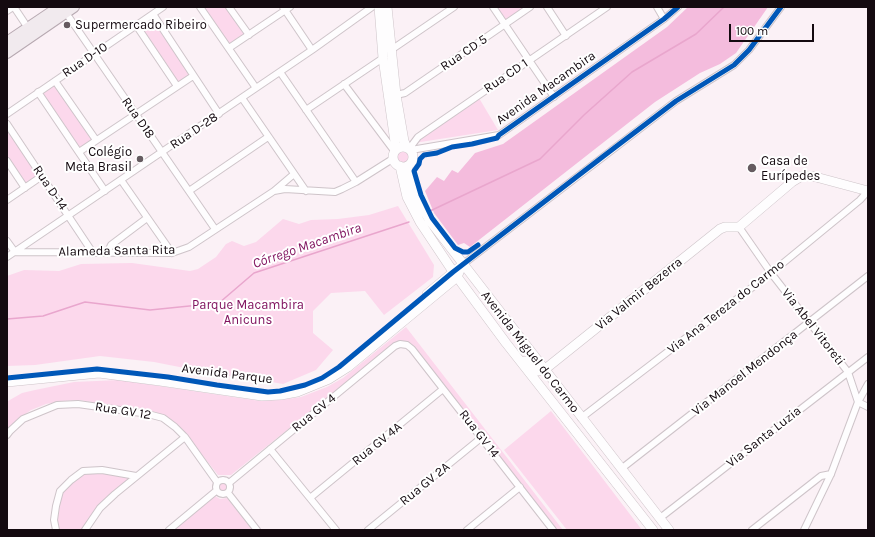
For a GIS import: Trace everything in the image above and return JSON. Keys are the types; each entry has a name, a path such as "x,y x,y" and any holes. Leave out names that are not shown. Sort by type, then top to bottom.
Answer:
{"main road":[{"path":"7,42 28,28 65,8"},
{"path":"7,53 65,8"}],"street":[{"path":"7,11 14,7 28,28"},
{"name":"Rua D-10","path":"7,114 163,7"},
{"path":"200,7 256,88"},
{"path":"229,7 249,35"},
{"name":"Rua D-28","path":"15,252 280,72 372,7"},
{"path":"380,7 385,7 396,95 404,141 413,154 411,163 404,166 395,162 383,58 380,7"},
{"path":"391,50 454,7"},
{"path":"493,7 554,97"},
{"name":"Rua CD 5","path":"396,95 405,93 530,7"},
{"path":"547,7 566,36"},
{"path":"657,7 664,19"},
{"name":"Avenida Macambira","path":"409,149 499,135 664,19 678,7"},
{"path":"462,265 676,101 734,65 749,50 781,7"},
{"name":"Rua D18","path":"65,8 94,54 215,229"},
{"path":"229,48 286,8 312,50"},
{"name":"Rua CD 1","path":"409,149 418,137 530,61 604,8"},
{"path":"153,14 218,114"},
{"path":"136,25 177,86"},
{"path":"306,110 383,58"},
{"path":"280,72 356,182"},
{"path":"79,152 193,76"},
{"path":"55,81 96,140"},
{"path":"344,84 395,153"},
{"path":"38,92 105,191"},
{"path":"242,98 306,191"},
{"name":"Rua D-14","path":"7,124 93,253"},
{"path":"189,191 268,137"},
{"path":"274,190 285,189 335,192 356,182 403,147 409,149"},
{"path":"7,161 25,188"},
{"name":"Avenida Miguel do Carmo","path":"404,166 414,193 425,214 462,265 668,530"},
{"name":"Avenida Miguel do Carmo","path":"404,166 407,197 420,222 455,274 652,530"},
{"name":"Alameda Santa Rita","path":"15,252 172,253 189,247 274,190 294,174"},
{"path":"7,200 42,176"},
{"path":"739,227 792,182 802,176 812,176 868,191"},
{"path":"121,180 172,253"},
{"name":"Via Ana Tereza do Carmo","path":"581,418 771,273 860,200 868,191"},
{"path":"107,253 111,245 147,218"},
{"name":"Via Valmir Bezerra","path":"544,370 720,230 725,227 739,227"},
{"name":"Via Abel Vitoreti","path":"739,227 771,273 848,372 858,402"},
{"path":"7,241 15,252 7,257"},
{"name":"Avenida Parque","path":"7,382 99,374 160,381 262,396 281,396 297,392 329,380 348,367 455,274 462,265"},
{"name":"Avenida Parque","path":"7,378 97,369 168,377 268,392 305,385 322,378 339,367 455,274"},
{"name":"Via Manoel Mendonça","path":"620,469 810,323 868,276"},
{"path":"506,342 533,368 538,371 544,370"},
{"name":"Rua GV 14","path":"400,344 407,345 412,349 553,530"},
{"name":"Rua GV 4","path":"229,483 395,346 400,344"},
{"name":"Via Santa Luzia","path":"660,518 868,357"},
{"path":"804,530 831,474 858,402 868,384"},
{"name":"Rua GV 4A","path":"310,498 443,389"},
{"path":"858,402 868,407"},
{"name":"Rua GV 12","path":"7,435 23,419 57,405 78,404 148,414 163,418 175,426 218,482"},
{"path":"85,530 100,508 136,476 184,437"},
{"name":"Rua GV 2A","path":"368,530 481,438"},
{"path":"270,449 336,530"},
{"path":"56,530 54,520 60,491 83,471 102,470 136,476"},
{"path":"752,530 821,476 831,474"},
{"path":"169,530 216,491 218,482 223,480 229,483 231,487 228,493 221,495 216,491"},
{"path":"467,530 520,487"},
{"path":"228,493 257,530"}],"green space":[{"path":"202,7 226,7 245,35 229,46"},
{"path":"495,7 527,7 505,22"},
{"path":"153,16 191,75 177,85 138,26"},
{"path":"55,82 94,139 79,150 39,93"},
{"path":"479,98 498,130 414,143"},
{"path":"7,126 40,175 25,186 7,159"},
{"path":"403,150 408,152 410,157 408,162 403,164 398,162 396,157 398,152"},
{"name":"Parque Macambira Anicuns","path":"398,206 434,265 433,277 384,315 365,291 331,293 313,311 313,333 333,350 316,370 283,384 220,375 154,362 100,356 35,365 7,366 7,276 24,270 59,271 81,264 132,263 190,271 198,269 216,257 226,244 232,241 244,246 256,242 283,219 299,224 311,220 338,219 369,215"},
{"path":"406,327 563,530 557,530 415,347 409,343 403,342 347,382 231,475 218,475 184,432 156,412 79,400 63,401 46,404 31,410 7,429 8,401 22,393 74,382 119,380 260,401 301,397 327,387 343,378"},
{"path":"551,411 642,530 567,530 504,450"},
{"path":"102,472 125,475 129,479 108,496 96,509 83,530 58,530 56,520 62,491 84,473"},
{"path":"221,482 225,482 227,483 227,491 221,492 218,489 218,485"},
{"path":"215,496 220,499 227,498 253,530 173,530"}],"shaded area":[{"path":"688,7 768,7 736,53 720,64 700,73 655,102 470,247 464,243 458,245 434,213 425,191 437,177 444,181 452,170 458,173 475,153 503,144 667,27"}],"waterway":[{"name":"Córrego Macambira","path":"430,211 540,159 584,115 632,72 696,34 724,7"},
{"name":"Córrego Macambira","path":"7,319 43,316 85,302 150,310 219,303 254,273 409,222"}],"cycle path":[{"path":"478,245 468,252 463,252 455,248 432,218 421,195 414,171 419,164 420,159 424,155 437,153 452,147 497,138 499,135 664,19 678,7"},
{"path":"7,378 97,369 168,377 268,392 280,391 305,385 322,378 339,367 453,272 676,101 734,65 749,50 781,7"}],"place":[{"name":"Supermercado Ribeiro","path":"67,25"},
{"name":"Colégio Meta Brasil","path":"140,159"},
{"name":"Casa de Eurípedes","path":"752,168"}]}
